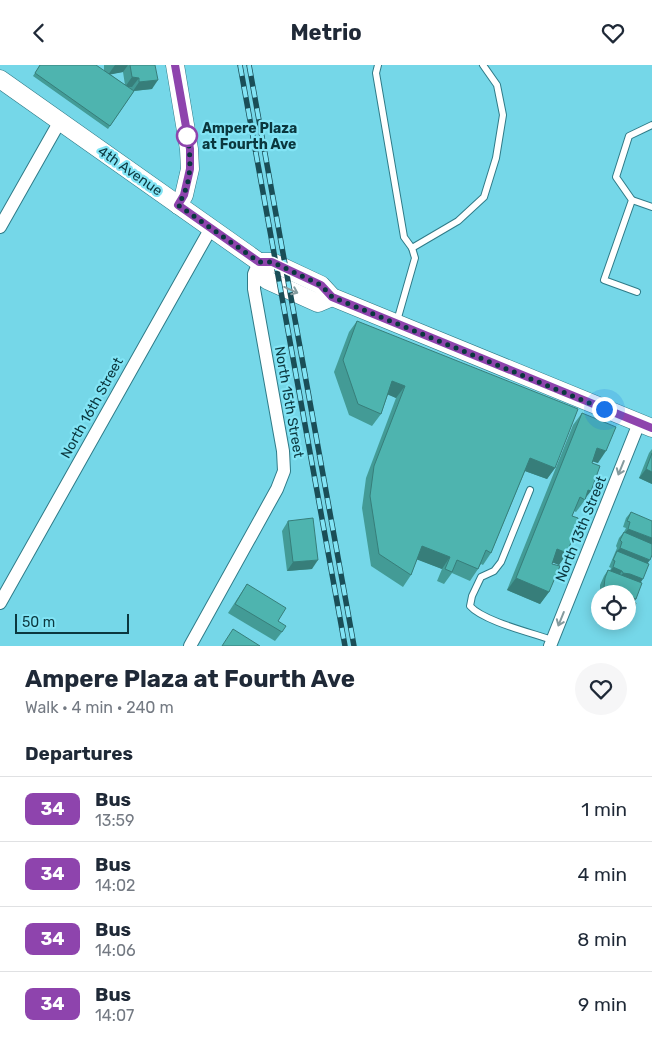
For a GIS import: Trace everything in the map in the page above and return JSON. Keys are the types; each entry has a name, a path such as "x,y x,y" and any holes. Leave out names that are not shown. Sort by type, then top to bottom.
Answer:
{"street":[{"path":"175,65 190,149 190,169 184,195 178,205"},
{"name":"4th Avenue","path":"0,79 259,262 272,262 321,285 332,297 645,426"},
{"path":"2,220 60,121"},
{"name":"North 16th Street","path":"0,603 211,228"},
{"name":"North 15th Street","path":"190,646 277,489 284,471 283,451 254,289 254,274 259,262"},
{"name":"North 13th Street","path":"551,643 645,426"}],"lane":[{"path":"378,65 376,73 404,237 412,248 415,258 396,323"},
{"path":"412,248 458,221 484,197 496,158 503,115 497,85 483,65"},
{"path":"652,125 629,136 616,177 632,200 652,207"},
{"path":"632,200 604,280 637,292"},
{"path":"530,490 501,562 494,571 481,577 472,596 470,606 475,611 551,643"}],"building":[{"path":"40,65 96,65 134,91 110,126 35,73"},
{"path":"130,65 155,65 158,80 139,82 139,78 132,77"},
{"path":"357,321 578,409 555,468 530,458 491,553 486,550 478,569 457,560 452,572 445,569 450,557 422,546 411,575 379,554 370,496 374,466 405,386 392,381 381,414 358,404 343,360"},
{"path":"582,413 616,427 606,451 597,448 592,463 600,466 591,491 588,490 585,500 580,497 572,516 578,518 577,527 567,553 557,549 552,564 560,566 549,592 516,578"},
{"path":"652,453 652,472 646,469"},
{"path":"631,512 652,521 652,538 628,529 630,522 627,521"},
{"path":"313,518 318,560 293,562 288,521"},
{"path":"624,532 652,544 650,560 620,548 622,542 620,540"},
{"path":"617,551 649,564 643,579 623,573 613,567 615,561 613,560"},
{"path":"608,570 642,583 636,599 636,585 604,585"},
{"path":"247,584 286,608 278,621 286,626 282,632 235,604"},
{"path":"233,629 260,646 222,646"}],"railway":[{"path":"240,65 345,646"},
{"path":"249,65 354,646"}],"bus line":[{"name":"34","path":"175,65 190,149 188,183 178,205 259,262 272,262 321,285 332,297 652,428"}],"place":[{"name":"Ampere Plaza at Fourth Ave","path":"187,136"}],"route":[{"path":"187,136 187,132 190,149 190,169 184,195 178,205 259,262 272,262 321,285 332,297 604,409"}]}
